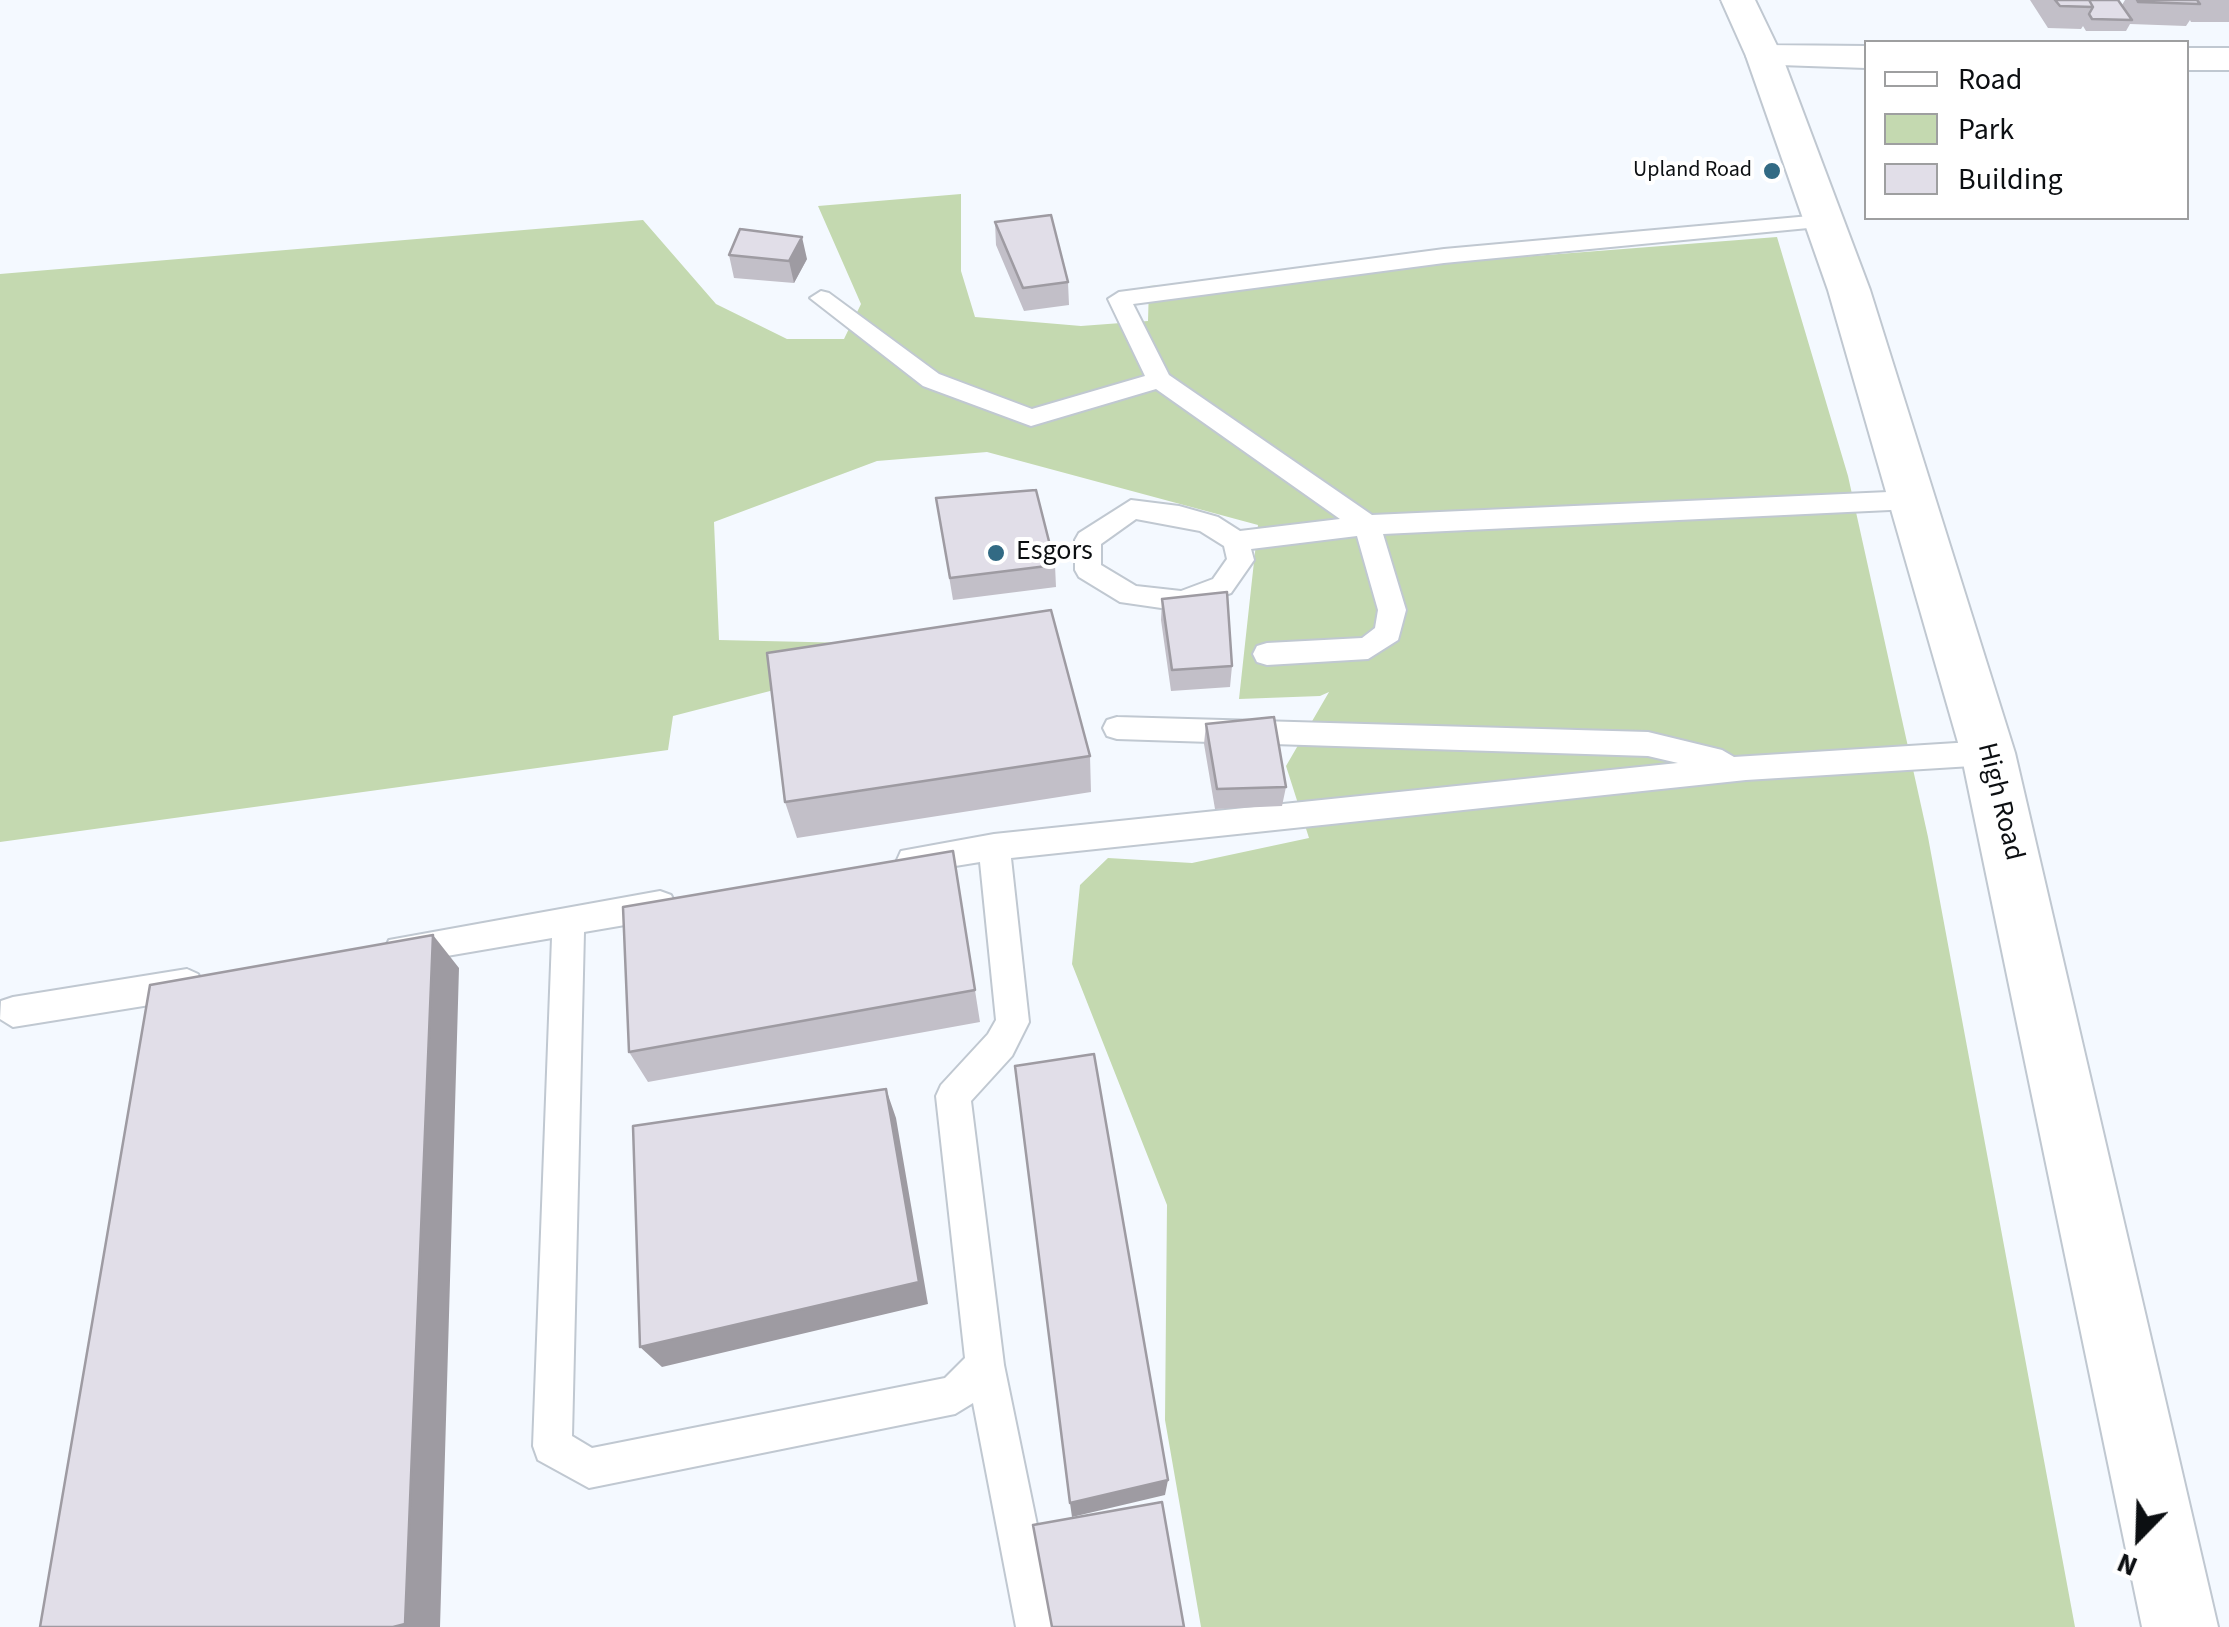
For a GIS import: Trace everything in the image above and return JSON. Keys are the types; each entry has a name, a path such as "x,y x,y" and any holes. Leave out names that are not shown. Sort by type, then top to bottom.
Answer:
{"main road":[{"name":"High Road","path":"1738,0 1764,56 1849,290 1988,752 2180,1627"},
{"path":"1764,56 1864,57"},
{"path":"2189,59 2229,60"}],"lane":[{"path":"1267,654 1368,648 1388,633 1392,610 1367,525 1159,380 1119,299 1444,256 1821,221"},
{"path":"821,298 931,380 1030,418 1159,380"},
{"path":"1236,541 1241,560 1222,586 1182,601 1130,594 1088,570 1088,540 1131,510 1210,524 1236,541 1367,525 1911,500"},
{"path":"1117,728 1648,744 1746,768"},
{"path":"883,865 994,847 1746,768 1988,752"},
{"path":"994,847 1013,1022 1000,1044 953,1096 985,1365 1037,1627"},
{"path":"377,954 698,898"},
{"path":"568,923 552,1446 589,1468 955,1396 985,1365"},
{"path":"12,1012 223,978"}],"green space":[{"path":"961,194 961,271 975,317 1081,326 1148,321 1149,286 1777,237 1848,476 1928,837 2075,1627 1201,1627 1165,1420 1167,1205 1072,964 1080,885 1108,858 1192,863 1309,838 1286,766 1329,692 1320,696 1239,699 1258,525 987,452 877,461 714,522 719,640 898,644 774,690 673,716 668,750 0,842 0,274 643,220 716,304 787,339 844,339 861,304 818,206"}],"building":[{"path":"2055,0 2089,0 2093,7 2060,6"},
{"path":"2089,0 2118,0 2132,20 2092,19"},
{"path":"2197,0 2200,4 2138,2"},
{"path":"1051,215 1068,282 1023,288 995,222"},
{"path":"740,229 802,237 789,261 729,255"},
{"name":"Esgors","path":"1036,490 1055,565 950,578 936,498"},
{"path":"1227,592 1232,666 1172,670 1162,599"},
{"path":"1051,610 1090,756 785,802 767,653"},
{"path":"1274,717 1286,787 1217,789 1206,724"},
{"path":"953,851 975,990 629,1052 623,907"},
{"path":"433,935 405,1624 40,1627 150,985"},
{"path":"1094,1054 1168,1480 1070,1503 1015,1066"},
{"path":"886,1089 919,1282 640,1347 633,1126"},
{"path":"1162,1502 1184,1627 1052,1627 1033,1525"}],"place":[{"name":"Upland Road","path":"1772,171"},
{"name":"Esgors","path":"996,553"}]}
